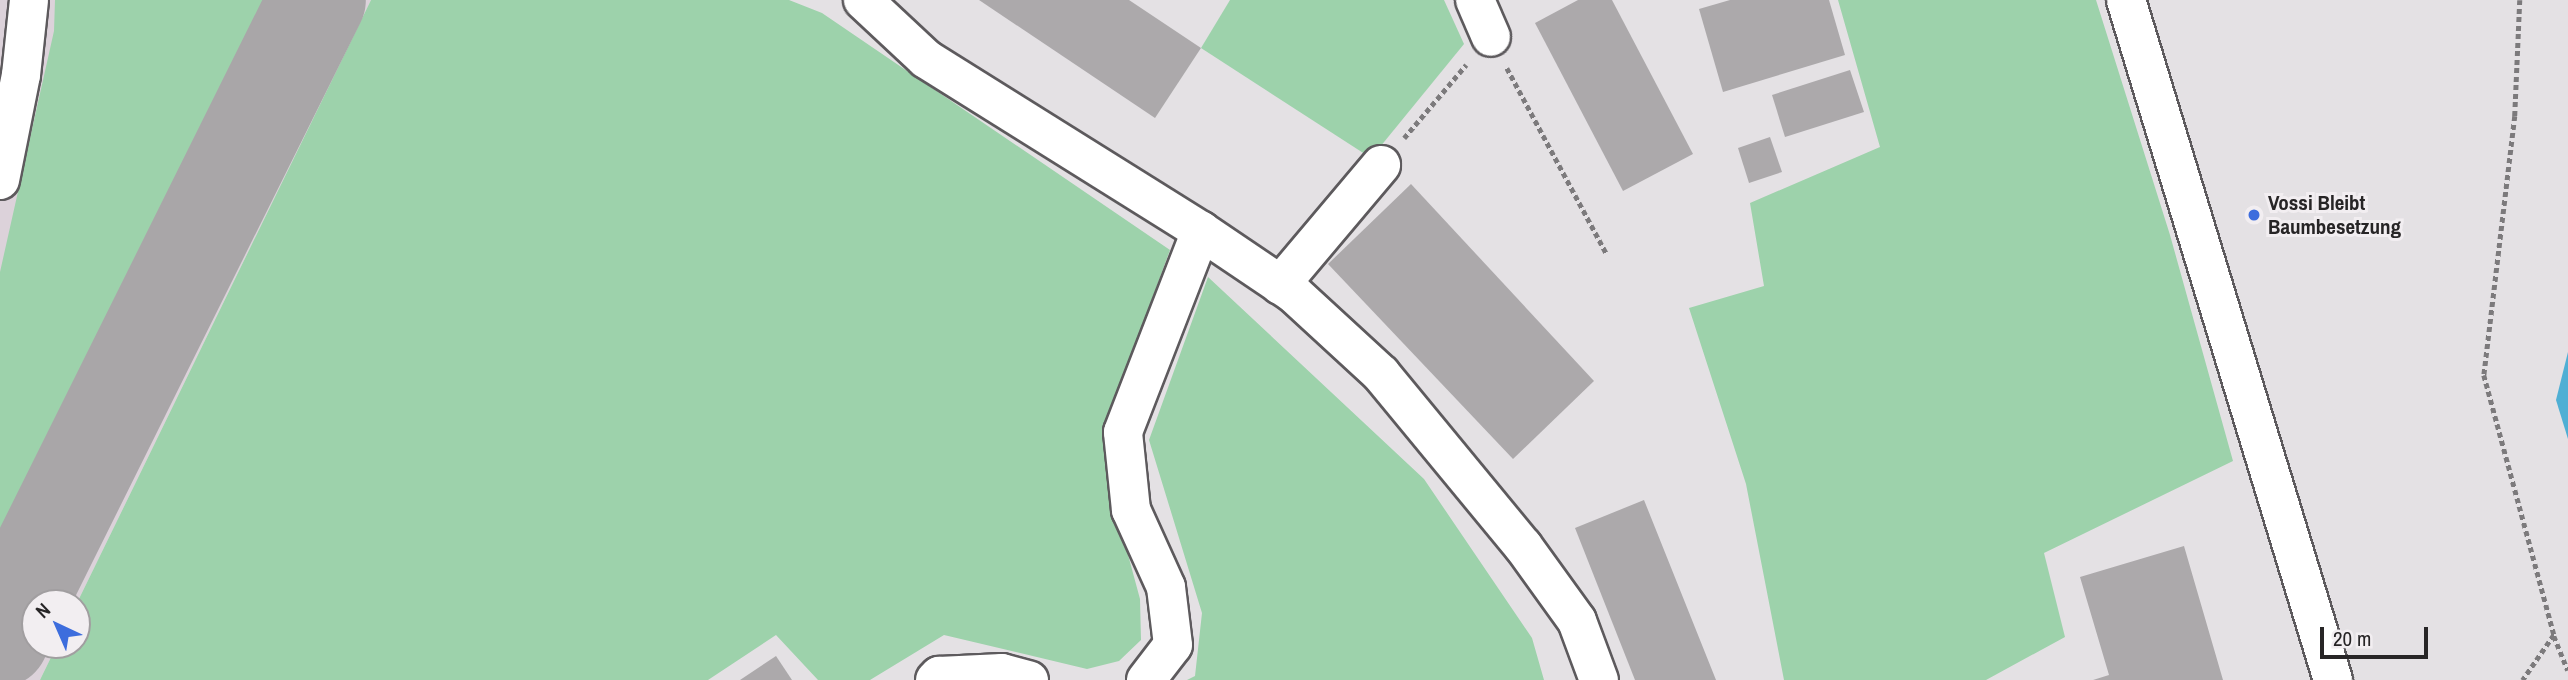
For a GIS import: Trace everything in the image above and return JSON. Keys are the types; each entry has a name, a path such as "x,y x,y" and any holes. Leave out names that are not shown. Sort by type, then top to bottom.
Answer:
{"lane":[{"path":"0,180 21,75 29,0"},
{"path":"863,0 926,59 1201,231 1280,285 1381,374 1523,546 1577,621 1600,680"},
{"path":"1475,0 1491,37"},
{"path":"2126,0 2333,680"},
{"path":"1280,285 1381,165"},
{"path":"1146,680 1173,645 1166,587 1132,510 1124,432 1201,231"},
{"path":"935,680 939,676 1002,673 1029,680"}],"path":[{"path":"2520,0 2515,116 2484,375 2554,635 2568,670"},
{"path":"1381,165 1491,37 1606,253"},
{"path":"2523,680 2554,635"}],"shaded area":[{"path":"0,0 371,0 84,589 21,589 21,659 50,659 40,680 0,680"}],"green space":[{"path":"55,0 274,0 0,558 0,272 54,31"},
{"path":"371,0 789,0 822,13 1170,250 1104,430 1117,514 1140,599 1141,640 1119,661 1087,669 944,635 870,680 818,680 776,635 708,680 40,680 50,659 91,659 91,589 84,589"},
{"path":"1230,0 1444,0 1464,44 1371,158 1201,48"},
{"path":"1838,0 2096,0 2170,235 2233,461 2044,553 2065,637 1986,680 1784,680 1746,484 1689,308 1764,286 1750,203 1880,147"},
{"path":"1208,277 1424,479 1532,638 1544,680 1187,680 1195,676 1202,613 1149,440"}],"water":[{"path":"2568,352 2568,439 2556,400"}],"building":[{"path":"979,0 1129,0 1201,48 1155,118"},
{"path":"1578,0 1612,0 1693,154 1623,191 1535,23"},
{"path":"1730,0 1829,0 1845,55 1723,92 1699,9"},
{"path":"1850,70 1864,112 1785,137 1772,95"},
{"path":"1770,137 1782,172 1749,183 1738,148"},
{"path":"1411,184 1594,381 1513,459 1328,264"},
{"path":"1644,500 1716,680 1635,680 1575,528"},
{"path":"2184,546 2223,680 2093,680 2109,675 2080,577"},
{"path":"776,656 792,680 740,680"}],"taxiway":[{"path":"0,638 317,0"}],"place":[{"name":"Vossi Bleibt Baumbesetzung","path":"2254,215"}]}
